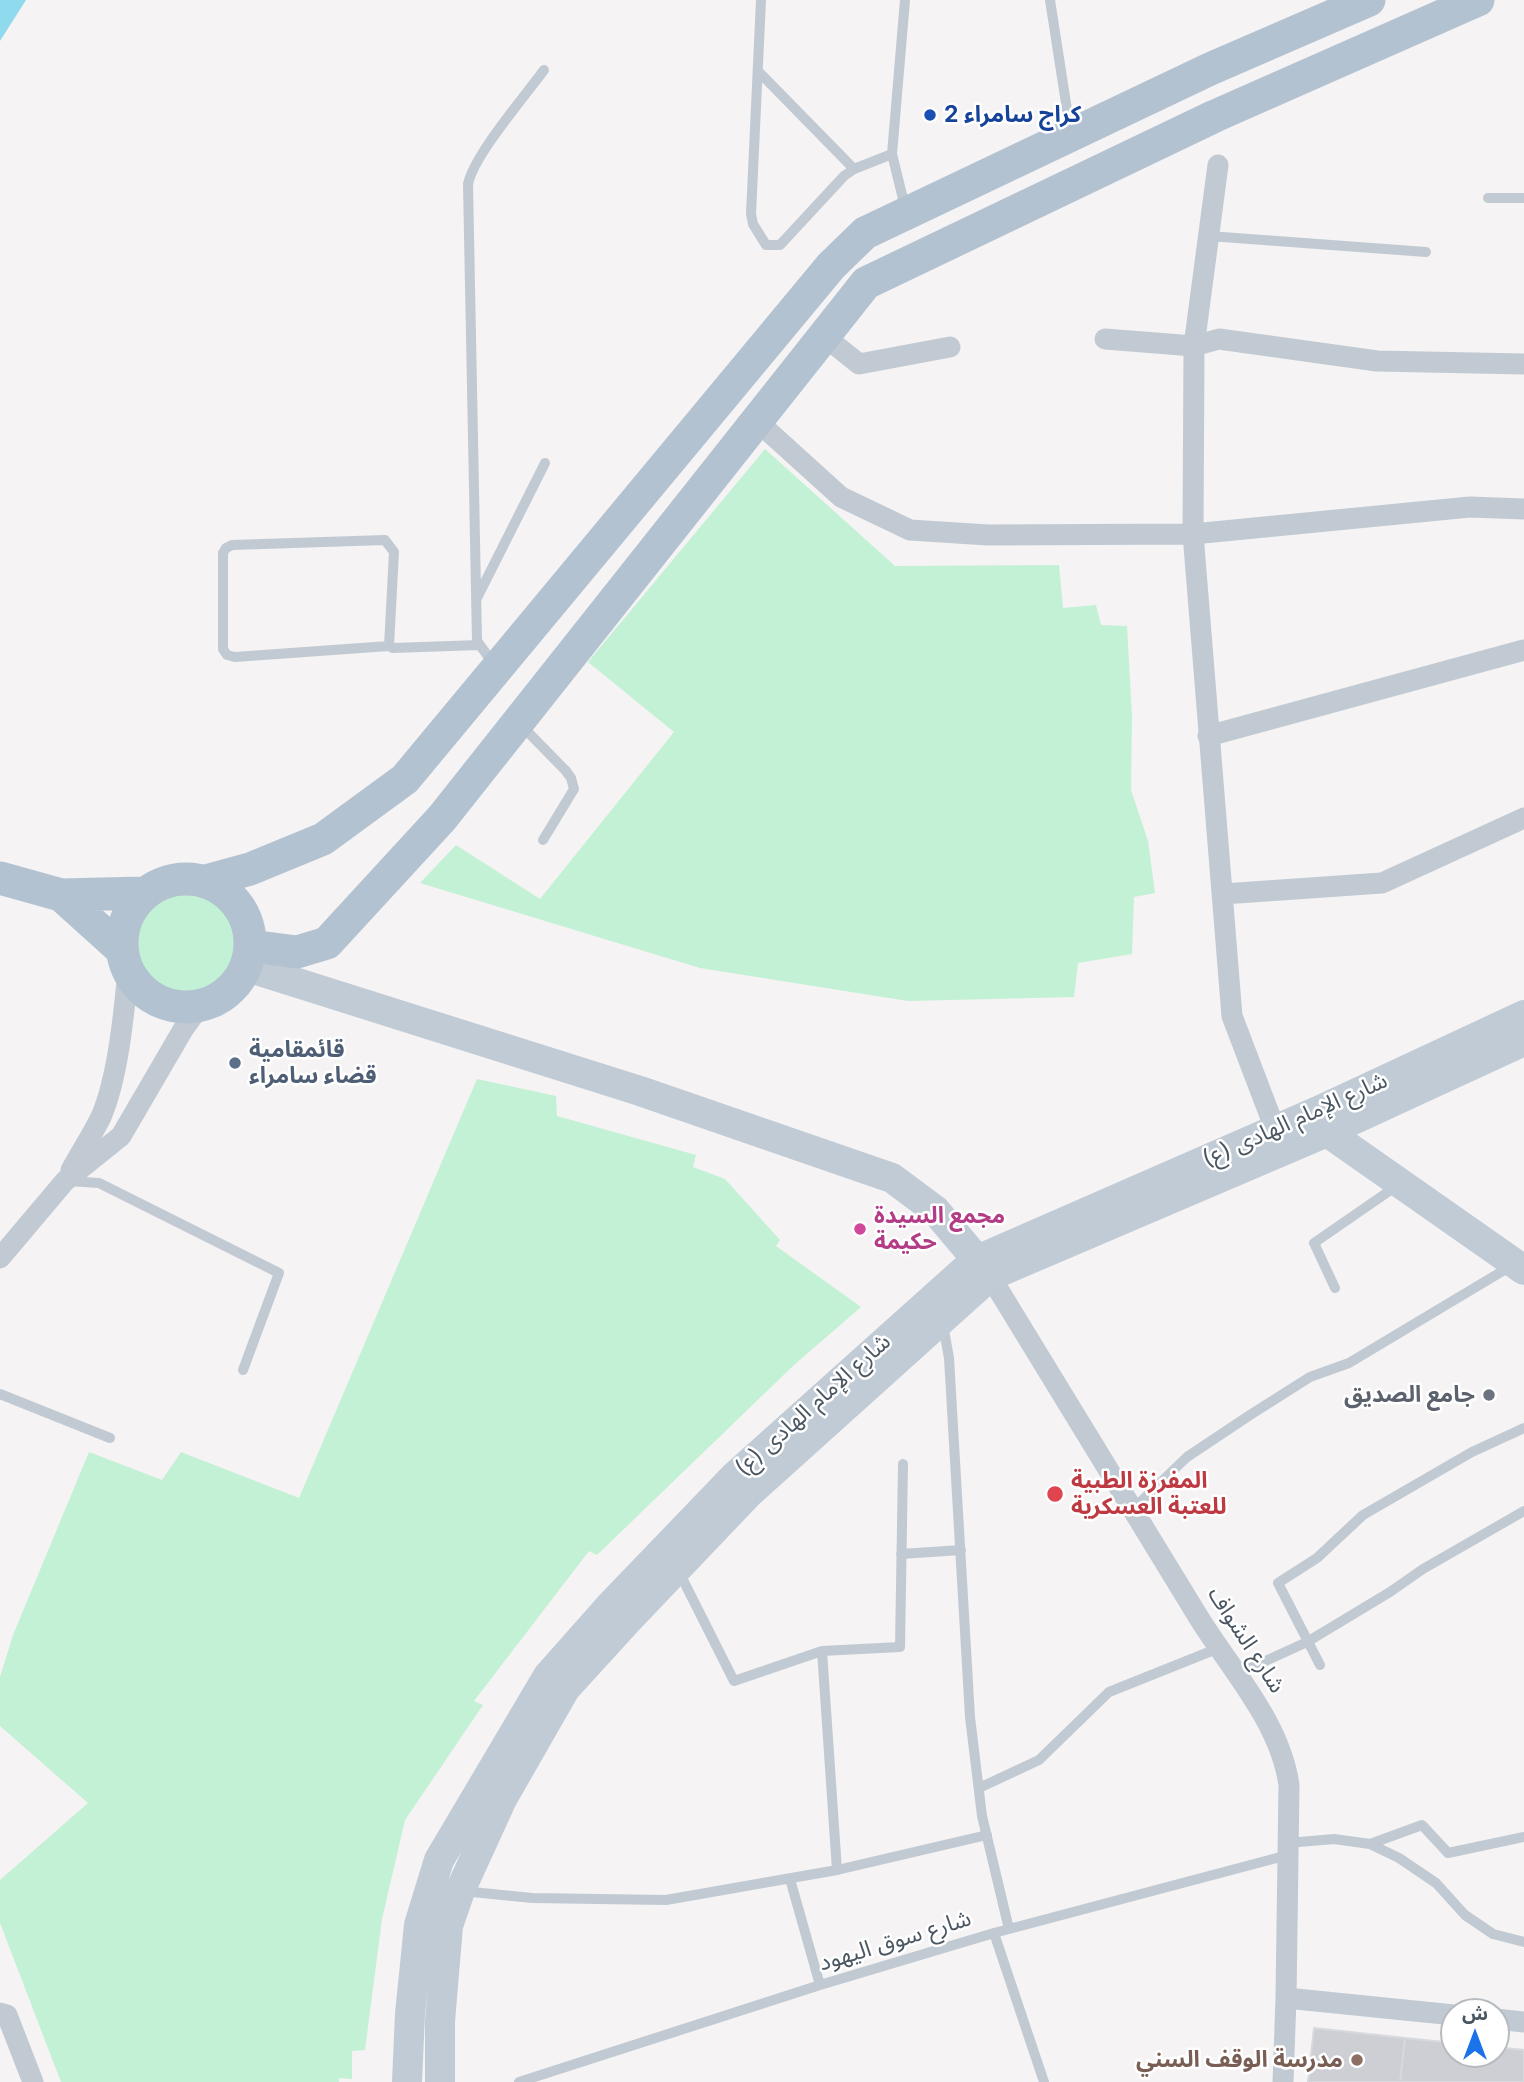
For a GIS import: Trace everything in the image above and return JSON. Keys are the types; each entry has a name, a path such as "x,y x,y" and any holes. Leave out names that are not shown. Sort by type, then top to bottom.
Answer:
{"main road":[{"path":"206,881 250,869 323,839 405,779 488,657 831,266 865,233 1210,69 1370,0"},
{"path":"249,956 297,952 327,943 442,818 866,283 1215,116 1478,0"},
{"path":"1210,69 1215,116"},
{"path":"405,779 442,818"},
{"path":"0,878 61,895 145,893"},
{"path":"61,895 125,961 140,988 158,1001 178,1007 200,1006 219,998 236,985 249,956 249,925 240,905 225,890 206,881 184,878 163,882 145,893 131,909 123,929 125,961"},
{"path":"249,956 892,1178 934,1210 983,1268"},
{"name":"شارع الإمام الهادی (ع)","path":"1323,1122 1524,1015"},
{"name":"شارع الإمام الهادی (ع)","path":"407,2082 410,2014 419,1925 439,1860 548,1676 610,1606 735,1476 983,1268 1279,1140 1524,1041"},
{"path":"1323,1122 1401,1183 1520,1267"},
{"name":"شارع الإمام الهادی (ع)","path":"440,2082 440,2021 448,1926 460,1891 502,1799 565,1689 750,1492 943,1319 983,1268"}],"street":[{"path":"1218,165 1194,346 1193,534 1232,1016 1279,1140"},
{"path":"824,336 859,364 950,347"},
{"path":"1105,339 1194,346 1219,339 1377,360 1524,364"},
{"path":"757,421 841,497 910,530 988,536 1193,534 1470,507 1524,509"},
{"path":"1208,736 1524,650"},
{"path":"1223,894 1381,883 1524,818"},
{"path":"0,1258 65,1181 102,1115 121,1034 125,961"},
{"path":"65,1181 121,1136 178,1038 200,1006"},
{"name":"شارع الشواف","path":"983,1268 1274,1733 1285,1761 1289,1785 1283,2082"},
{"path":"1286,1998 1440,2014"},
{"path":"0,2013 7,2015 33,2082"}],"lane":[{"path":"761,0 751,214 753,224 766,246 780,245 844,176 892,154"},
{"path":"905,0 892,154 906,213"},
{"path":"1050,0 1070,136"},
{"path":"389,646 394,552 385,540 232,545 223,553 223,649 227,655 235,657 389,646 488,657 476,601 468,184 470,173 480,157 544,70"},
{"path":"758,71 855,169"},
{"path":"1488,198 1524,198"},
{"path":"1209,236 1426,253"},
{"path":"476,601 545,463"},
{"path":"518,722 566,771 574,789 543,840"},
{"path":"65,1181 99,1183 279,1273 243,1370"},
{"path":"1335,1288 1314,1243 1401,1183"},
{"path":"1133,1508 1187,1457 1310,1377 1349,1363 1520,1267"},
{"path":"943,1319 949,1358 970,1717 987,1835 1009,1929"},
{"path":"0,1394 110,1438"},
{"path":"1320,1665 1278,1583 1317,1558 1363,1515 1472,1452 1524,1428"},
{"path":"677,1567 734,1681 822,1651 900,1647 902,1464"},
{"path":"1237,1674 1307,1642 1423,1569 1524,1511"},
{"path":"901,1553 961,1550"},
{"path":"979,1788 1039,1760 1110,1692 1219,1648"},
{"path":"822,1651 837,1870"},
{"path":"1370,1844 1422,1825 1448,1853 1524,1837"},
{"path":"460,1891 533,1898 666,1900 837,1870 987,1835"},
{"name":"شارع سوق اليهود","path":"519,2082 820,1985 1288,1849 1334,1839 1370,1844"},
{"path":"1370,1844 1399,1858 1436,1883 1465,1915 1493,1934 1524,1942"},
{"path":"790,1879 820,1985"},
{"path":"994,1934 1044,2082"}],"green space":[{"path":"765,449 895,566 1059,565 1063,608 1096,605 1101,625 1127,626 1132,716 1131,790 1148,841 1155,893 1134,897 1132,954 1078,963 1074,997 908,1001 700,968 420,883 456,845 540,899 674,732 588,662"},
{"path":"187,894 206,898 222,908 232,924 236,943 232,962 222,978 206,988 187,992 168,988 152,978 142,962 138,943 142,924 152,908 168,898"},
{"path":"477,1079 556,1096 557,1116 696,1155 693,1167 725,1179 780,1240 776,1246 861,1307 794,1365 597,1555 589,1551 474,1701 483,1705 405,1820 382,1919 365,2050 352,2051 352,2079 339,2078 339,2082 61,2082 0,1923 0,1880 88,1803 0,1726 0,1677 13,1635 89,1452 162,1480 181,1452 299,1498"}],"water":[{"path":"0,0 26,0 0,41"}],"building":[{"name":"مدرسة الوقف السني","path":"1314,2028 1405,2038 1400,2082 1308,2082"},
{"path":"1405,2038 1440,2042 1440,2068 1510,2068 1510,2048 1524,2050 1524,2082 1400,2082"}],"place":[{"name":"كراج سامراء 2","path":"930,115"},
{"name":"قائمقامية قضاء سامراء","path":"235,1063"},
{"name":"مجمع السيدة حكيمة","path":"860,1229"},
{"name":"جامع الصديق","path":"1489,1395"},
{"name":"المفرزة الطبية للعتبة العسكرية","path":"1055,1494"},
{"name":"مدرسة الوقف السني","path":"1357,2060"}]}
